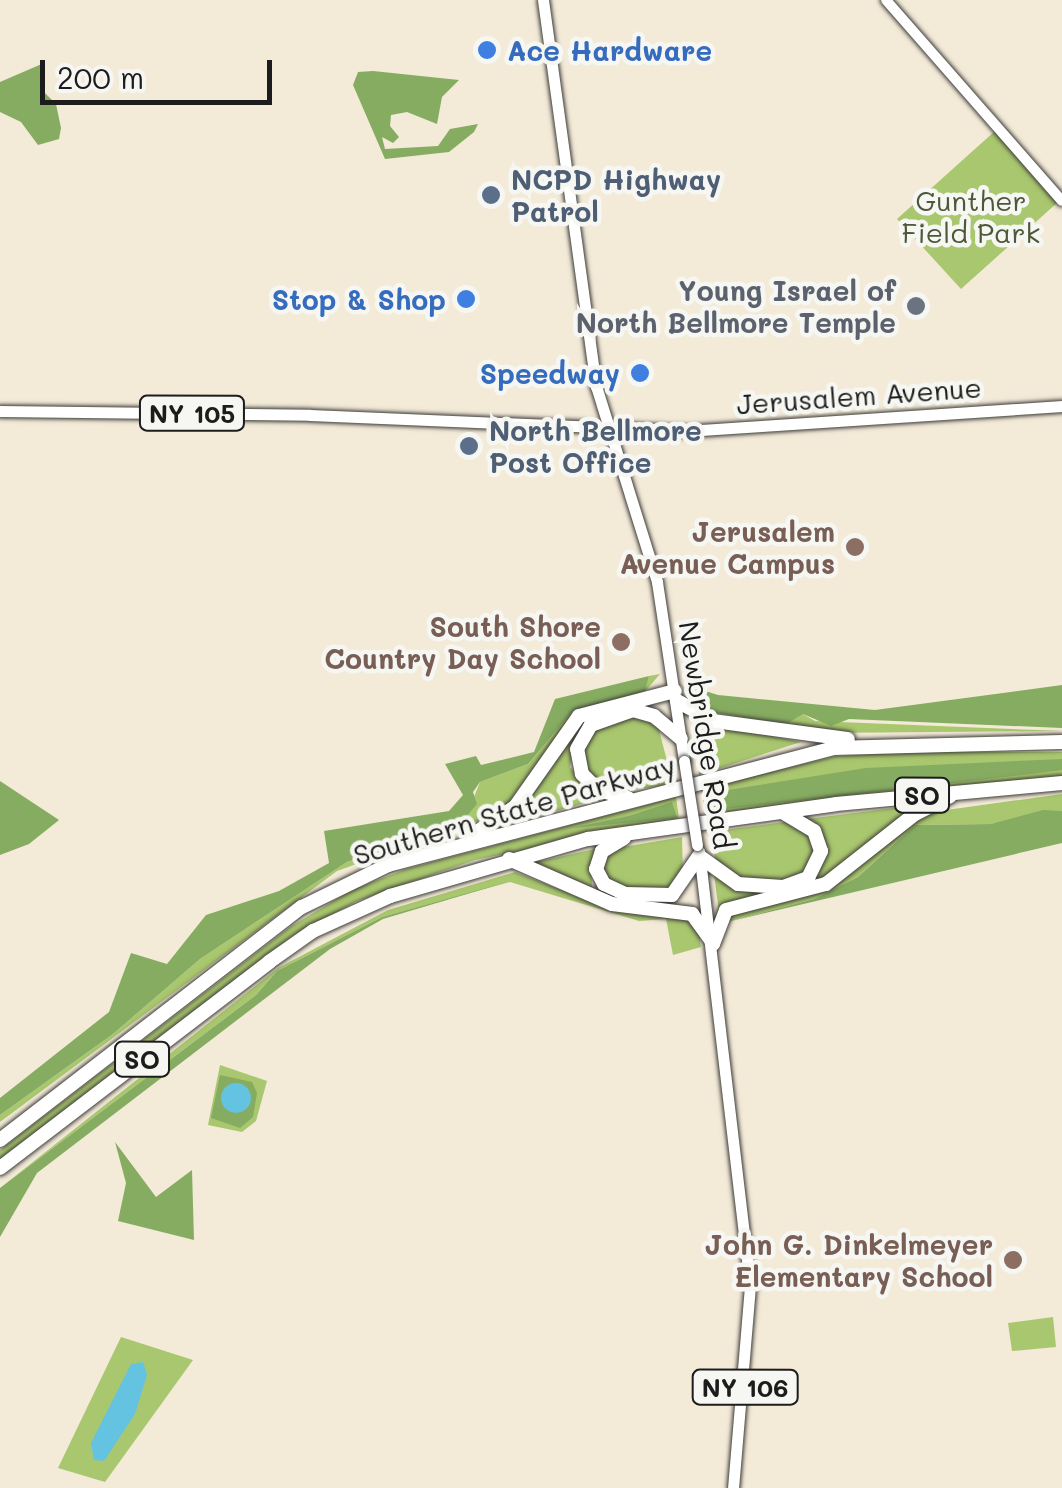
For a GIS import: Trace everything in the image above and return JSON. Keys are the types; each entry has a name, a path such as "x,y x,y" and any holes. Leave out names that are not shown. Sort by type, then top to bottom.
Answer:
{"highway":[{"path":"446,848 515,807 579,716 676,696 701,718 789,734 923,742"},
{"path":"638,798 605,793 586,780 578,763 583,734 606,716 634,710 654,716 681,739"},
{"name":"Southern State Parkway","path":"0,1140 302,908 367,872 832,748 923,742 1062,742"},
{"name":"Southern State Parkway","path":"0,1168 313,932 390,896 509,859 633,833 782,812 1062,783"},
{"path":"713,944 726,910 826,884 915,814 954,794"},
{"path":"633,833 596,860 604,884 624,894 672,895 698,850 738,884 798,884 819,861 818,839 782,812"},
{"path":"509,859 612,904 692,914 713,944"},
{"path":"0,1132 34,1114"}],"main road":[{"name":"Newbridge Road","path":"543,0 588,340 653,568 713,944 750,1286 732,1488"},
{"path":"886,0 1062,201"},
{"name":"Jerusalem Avenue","path":"0,411 719,430 1062,406"}],"green space":[{"path":"44,63 44,92 56,104 61,128 59,139 38,145 21,122 0,112 0,82"},
{"path":"358,72 459,80 442,97 437,124 407,112 391,115 390,126 399,137 393,143 382,137 385,149 438,146 450,129 478,124 474,132 449,152 385,159 353,85"},
{"name":"Gunther Field Park","path":"995,131 1058,202 961,289 897,219"},
{"path":"686,628 699,689 718,695 875,710 1062,685 1062,728 849,719 831,726 803,714 786,724 696,709"},
{"path":"660,674 643,694 600,703 569,719 502,812 337,871 0,1122 0,1115 113,1034 200,959 347,862 442,832 466,817 480,782 528,764 571,713 592,702 644,691 649,676"},
{"path":"649,676 645,691 571,713 528,764 480,782 473,792 477,804 466,817 442,832 347,862 200,959 113,1034 0,1115 0,1098 109,1012 131,953 167,964 206,915 279,891 329,863 324,831 449,811 463,795 445,764 476,756 481,765 534,752 555,699"},
{"path":"696,709 803,714 815,721 1062,731 822,733"},
{"path":"592,714 575,739 570,767 598,799 504,826 564,736"},
{"path":"632,716 658,726 673,784 623,791 593,782 582,765 583,744 595,728"},
{"path":"695,721 801,742 699,775"},
{"path":"1062,752 1062,776 706,814 701,789 836,756"},
{"path":"1062,759 1062,770 707,811 703,794 866,768"},
{"path":"0,781 59,820 29,844 0,855"},
{"path":"1062,794 1062,811 991,824 915,825 858,877 814,899 727,922 734,912 831,888 925,813"},
{"path":"676,797 679,818 475,860 357,901 294,935 0,1160 0,1150 290,927 352,890 406,869"},
{"path":"672,802 677,818 572,828 629,816"},
{"path":"926,804 827,881 719,912 714,875 751,892 785,892 818,875 825,843 807,819"},
{"path":"1043,810 1062,811 1062,843 727,922 814,899 858,877 915,825 991,824"},
{"path":"784,822 799,825 816,841 815,866 789,884 738,881 717,865 709,832"},
{"path":"682,837 683,876 657,897 604,880 600,860 611,849"},
{"path":"599,848 591,861 592,888 528,864"},
{"path":"515,872 589,901 675,914 698,924 701,947 673,955 666,919 639,921 510,882 382,917 277,971 256,995 0,1188 278,968 388,910"},
{"path":"511,881 383,919 330,949 37,1173 0,1237 0,1188 256,995 277,971 382,917"},
{"path":"220,1065 267,1081 256,1121 242,1132 208,1125"},
{"path":"220,1075 252,1082 257,1093 253,1117 240,1128 211,1118"},
{"path":"115,1142 156,1197 192,1170 194,1240 118,1221 126,1183"},
{"path":"1053,1317 1056,1347 1012,1351 1008,1323"},
{"path":"121,1337 193,1360 105,1482 58,1468"}],"water":[{"path":"236,1083 246,1088 251,1098 246,1108 236,1113 226,1108 221,1098 226,1088"},
{"path":"143,1362 147,1375 135,1414 104,1461 94,1460 91,1443 131,1364"}],"place":[{"name":"Ace Hardware","path":"487,50"},
{"name":"NCPD Highway Patrol","path":"491,195"},
{"name":"Stop & Shop","path":"466,299"},
{"name":"Young Israel of North Bellmore Temple","path":"916,306"},
{"name":"Speedway","path":"640,373"},
{"name":"North Bellmore Post Office","path":"469,446"},
{"name":"Jerusalem Avenue Campus","path":"855,547"},
{"name":"South Shore Country Day School","path":"621,642"},
{"name":"John G. Dinkelmeyer Elementary School","path":"1013,1260"}]}
